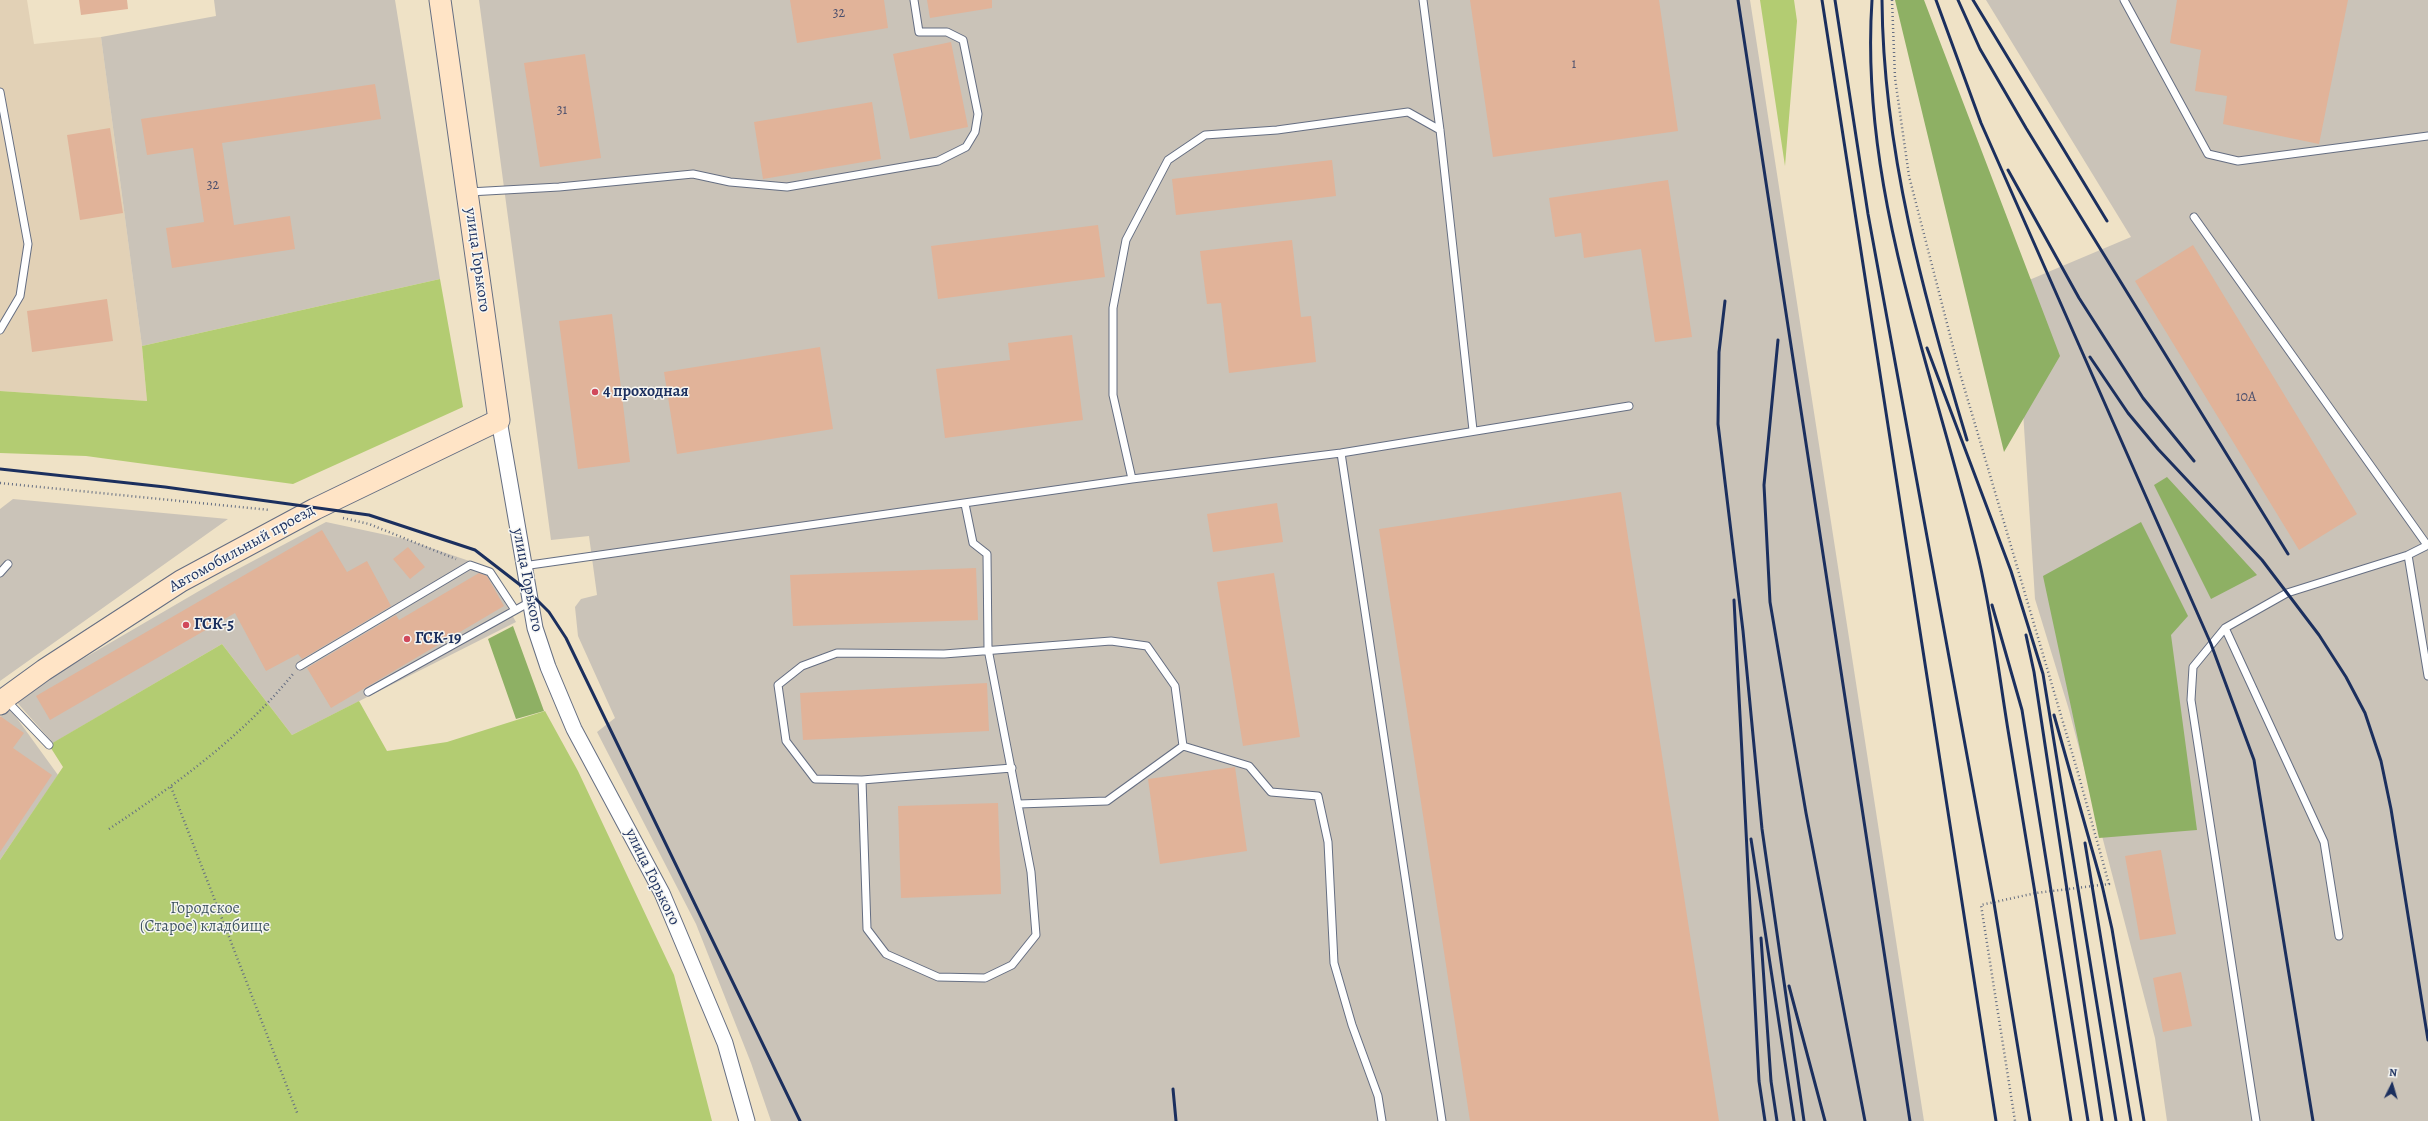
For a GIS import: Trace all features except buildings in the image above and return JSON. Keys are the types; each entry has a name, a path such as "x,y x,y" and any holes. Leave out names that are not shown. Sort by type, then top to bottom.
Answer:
{"main road":[{"name":"улица Горького","path":"440,0 499,420"},
{"name":"Автомобильный проезд","path":"2,702 44,670 181,581 316,508 499,420"}],"street":[{"name":"улица Горького","path":"499,420 523,566 535,628 548,667 574,729 662,893 694,966 725,1043 747,1121"}],"lane":[{"path":"467,192 559,187 693,174 730,182 787,187 938,161 966,147 975,132 978,114 964,40 947,32 919,32 914,0"},
{"path":"1423,0 1440,130 1473,430"},
{"path":"2124,0 2208,154 2238,161 2428,136"},
{"path":"0,92 28,244 20,296 0,330"},
{"path":"1132,479 1113,395 1113,308 1126,240 1168,160 1205,135 1277,130 1408,112 1440,130"},
{"path":"2194,217 2428,545 2408,555 2287,593 2225,628 2193,667 2191,700 2256,1121"},
{"path":"523,566 1132,479 1341,453 1473,430 1629,406"},
{"path":"1341,453 1442,1121"},
{"path":"862,780 867,928 886,954 938,977 986,978 1012,965 1036,935 1031,872 988,648 987,554 973,543 965,504"},
{"path":"2408,555 2428,676"},
{"path":"0,573 8,564"},
{"path":"300,666 470,565 490,572 515,610"},
{"path":"368,692 530,602"},
{"path":"2225,628 2324,842 2339,936"},
{"path":"1012,768 862,780 816,779 786,742 778,685 802,666 837,653 944,654 988,648 1111,641 1147,646 1175,686 1183,746"},
{"path":"2,702 50,745"},
{"path":"1019,804 1107,801 1183,746"},
{"path":"1183,746 1249,766 1271,792 1318,796 1328,842 1334,963 1352,1025 1378,1096 1382,1121"}],"path":[{"path":"1892,0 1895,78 1909,176 1960,370 2072,750 2109,884 2036,893 1981,905 2015,1121"},
{"path":"0,483 274,510"},
{"path":"340,517 369,524 470,565"},
{"path":"109,829 171,787 268,705 300,666"},
{"path":"171,787 298,1115"}],"shaded area":[{"path":"0,0 27,0 34,44 101,37 142,346 147,401 0,391"},
{"path":"214,0 395,0 440,279 142,346 101,37 216,16"},
{"path":"479,0 1750,0 1924,1121 771,1121 751,1063 696,924 597,732 615,718 578,636 575,607 581,599 597,595 589,536 551,540"},
{"path":"1986,0 2428,0 2428,1121 2167,1121 2155,1038 2069,710 2035,599 2015,286 2131,237"},
{"path":"13,499 228,519 0,681 0,509"},
{"path":"326,522 405,539 484,566 516,622 292,735 222,644 53,743 14,699 223,577"},
{"path":"8,706 58,775 0,860 0,718"}],"green space":[{"path":"1760,0 1794,0 1797,21 1785,166"},
{"path":"1895,0 1924,0 2060,356 2004,452"},
{"path":"440,279 463,407 293,484 86,456 0,453 0,391 147,401 142,346"},
{"path":"2167,477 2257,575 2211,599 2154,485"},
{"path":"2141,522 2188,616 2171,635 2197,830 2099,838 2043,576"},
{"path":"513,626 544,711 516,719 488,639"},
{"name":"Городское (Старое) кладбище","path":"222,644 292,735 359,701 387,751 447,742 545,711 578,771 674,975 712,1121 0,1121 0,860 63,767 49,745"}],"railway":[{"path":"1738,0 1910,1121"},
{"path":"1822,0 1996,1121"},
{"path":"1835,0 1868,214 1994,903 2030,1121"},
{"path":"1872,0 1871,72 1877,143 1889,214 1904,283 1962,491 1984,581 2071,1121"},
{"path":"1882,0 1884,56 1898,168 1921,278 1967,440"},
{"path":"1936,0 1981,123 2211,644 2254,760 2313,1121"},
{"path":"1958,0 1980,49 2026,128 2288,554"},
{"path":"1973,0 2107,221"},
{"path":"2008,170 2079,298 2143,398 2194,461"},
{"path":"1725,301 1719,352 1718,424 1743,631 1762,829 1804,1121"},
{"path":"1778,340 1764,485 1770,602 1806,813 1865,1121"},
{"path":"1927,348 2011,571 2043,674 2116,1121"},
{"path":"2090,357 2128,413 2158,449 2262,560 2319,635 2346,677 2365,713 2381,761 2391,809 2428,1040"},
{"path":"0,469 165,487 369,515 475,550 528,591 549,612 566,638 800,1121"},
{"path":"1734,600 1759,1081 1765,1121"},
{"path":"1992,605 2022,710 2088,1121"},
{"path":"2026,635 2034,672 2102,1121"},
{"path":"2054,715 2102,885 2112,929 2144,1121"},
{"path":"1751,839 1794,1121"},
{"path":"2085,843 2131,1121"},
{"path":"1761,938 1771,1081 1777,1121"},
{"path":"1789,986 1825,1121"},
{"path":"1173,1089 1176,1121"}],"place":[{"name":"4 проходная","path":"595,392"},
{"name":"ГСК-5","path":"186,625"},
{"name":"ГСК-19","path":"407,639"}]}
